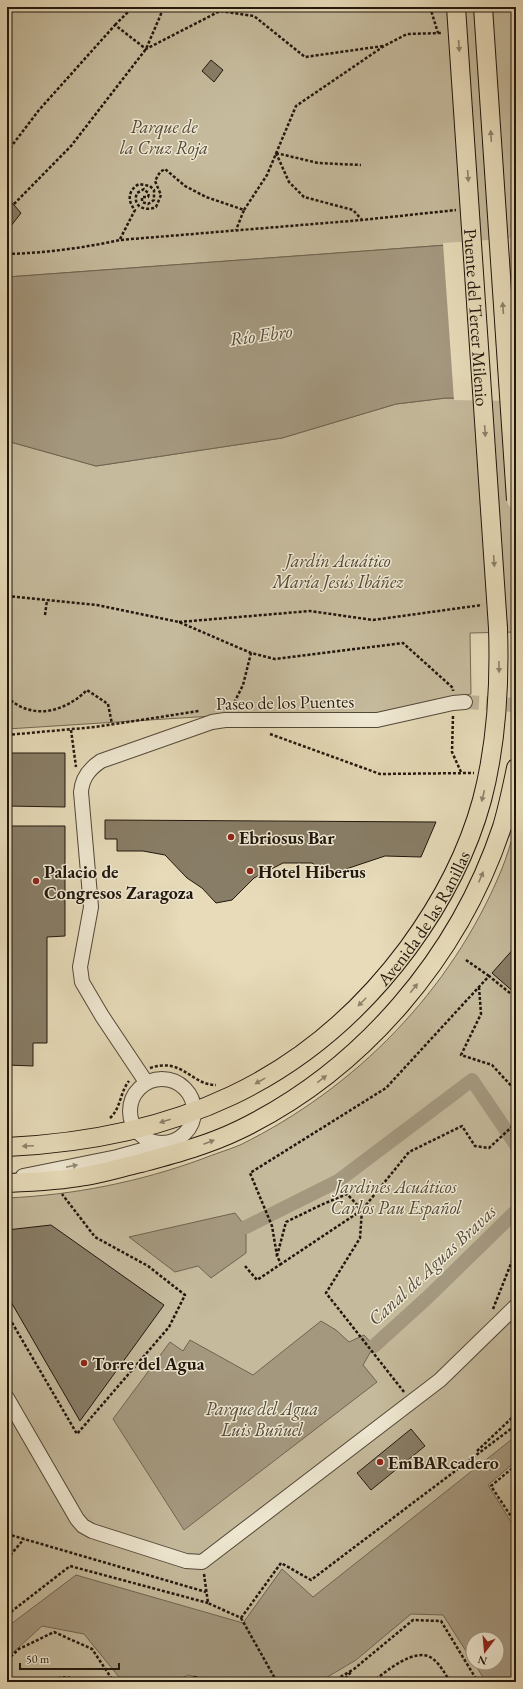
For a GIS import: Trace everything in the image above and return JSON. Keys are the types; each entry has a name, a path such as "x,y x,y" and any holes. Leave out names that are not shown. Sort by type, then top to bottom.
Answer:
{"main road":[{"name":"Puente del Tercer Milenio","path":"456,7 498,628"},
{"name":"Puente del Tercer Milenio","path":"483,7 516,500"},
{"name":"Avenida de las Ranillas","path":"7,1182 85,1176 157,1142 195,1112 236,1095 276,1072 330,1034 376,988 402,956 437,907 464,853 476,819 488,776 496,726 499,697 498,628"},
{"name":"Avenida de las Ranillas","path":"7,1147 82,1140 157,1142 239,1130 291,1101 320,1081 345,1060 393,1013 444,948 468,907 502,827 516,768"}],"street":[{"name":"Paseo de los Puentes","path":"143,1077 94,1003 82,982 80,967 91,906 81,792 83,781 90,768 101,761 212,722 225,720 377,720 459,702"},
{"path":"157,1142 130,1117 130,1104 133,1095 143,1077 161,1078 175,1081 188,1092 194,1104 195,1112"},
{"name":"Avenida de las Ranillas","path":"7,1182 117,1157 157,1142 181,1137 188,1131 192,1124 195,1112"},
{"path":"7,1398 77,1519 83,1526 92,1531 186,1561 202,1562 440,1380 516,1306"}],"path":[{"path":"7,152 39,110 133,7"},
{"path":"14,204 71,146 146,49 164,7"},
{"path":"218,7 220,11"},
{"path":"430,7 438,34"},
{"path":"146,49 220,11 254,16 305,58 384,46"},
{"path":"115,25 146,49"},
{"path":"236,230 244,210 267,175 296,106 384,46 407,34 446,34"},
{"path":"276,153 318,163 361,165"},
{"path":"276,153 289,182 304,197 353,210 362,220"},
{"path":"120,240 135,210 129,200 131,192 139,184 150,186 154,190 154,200 148,204 142,202 142,197 148,197 149,194 144,189 137,193 136,201 139,207 143,209 148,210 156,207 161,195 155,181 160,172 165,169 185,186 206,197 244,210"},
{"path":"7,254 33,253 92,246 120,240 362,220 460,209"},
{"path":"7,596 97,605 179,622 251,653 275,659 403,643 453,688 459,702 452,752 461,772"},
{"path":"45,615 47,600"},
{"path":"179,622 310,611 373,620 409,614 487,605"},
{"path":"224,708 232,707 242,685 251,653"},
{"path":"7,697 20,706 35,711 52,711 68,706 87,690 108,704 112,724"},
{"path":"7,735 82,729 202,711"},
{"path":"264,732 380,774 474,773"},
{"path":"513,962 516,958"},
{"path":"466,960 516,998"},
{"path":"281,1264 276,1256 272,1226 250,1173 386,1088 489,976"},
{"path":"479,986 481,1014 461,1054 492,1064 516,1091"},
{"path":"107,1120 118,1108 119,1099 126,1085 143,1077 153,1066 172,1066 185,1070 204,1083 221,1084"},
{"path":"245,1266 257,1280 362,1210 409,1152 462,1126 475,1146 489,1148 516,1123"},
{"path":"7,1314 77,1434 169,1327 185,1295 148,1266 95,1237 61,1193"},
{"path":"276,1256 286,1222 320,1205 347,1194 362,1210 360,1238 326,1293 352,1328 412,1402"},
{"path":"492,1311 516,1252"},
{"path":"470,1458 516,1414"},
{"path":"241,1618 281,1563 311,1580 470,1458 516,1425"},
{"path":"516,1465 491,1486 516,1524"},
{"path":"7,1534 206,1592"},
{"path":"7,1559 24,1540"},
{"path":"202,1562 208,1603"},
{"path":"7,1615 70,1566 208,1603 241,1618 277,1682"},
{"path":"342,1682 354,1669 413,1620 441,1621 478,1682"},
{"path":"7,1660 19,1649 54,1632 92,1649 114,1682"},
{"path":"372,1682 411,1656 422,1654 433,1659 450,1682"},
{"path":"332,1682 354,1669"},
{"path":"28,1682 67,1676 81,1682"},
{"path":"185,1682 195,1677 208,1682"}],"green space":[{"name":"Parque de la Cruz Roja","path":"7,7 516,7 516,240 7,277"},
{"name":"Jardín Acuático María Jesús Ibáñez","path":"446,398 516,399 516,632 470,633 471,694 379,713 244,714 7,729 7,441 96,466 282,438 396,404"},
{"name":"Parque del Agua Luis Buñuel","path":"516,827 516,1682 7,1682 7,1198 57,1194 106,1186 130,1181 178,1167 240,1145 282,1122 323,1095 360,1065 395,1032 427,995 455,956 480,915 505,860"}],"water":[{"name":"Río Ebro","path":"516,240 516,399 446,398 396,404 282,438 96,466 7,441 7,277"},
{"path":"235,1213 246,1227 246,1253 211,1278 198,1266 175,1272 129,1237"},
{"path":"321,1321 336,1330 349,1342 364,1335 374,1346 363,1365 377,1382 184,1530 113,1419 170,1342 183,1351 190,1340 253,1375"},
{"path":"516,1436 516,1461 488,1485 516,1530 516,1682 486,1682 479,1671 505,1671 505,1631 465,1631 465,1649 443,1615 411,1614 356,1660 319,1682 217,1682 188,1675 175,1682 123,1682 84,1634 42,1626 7,1658 7,1627 76,1575 243,1623 282,1569 313,1597"}],"pier":[{"path":"516,238 516,401 454,400 443,243"}],"building":[{"path":"211,60 223,70 214,82 202,71"},
{"path":"7,197 21,213 7,231"},
{"path":"7,753 65,753 65,807 7,806"},
{"path":"105,820 436,822 421,857 385,856 328,875 312,863 283,863 254,878 232,900 216,903 202,888 187,878 165,855 143,851 117,851 117,839 105,839"},
{"name":"Palacio de Congresos Zaragoza","path":"7,826 65,826 65,936 47,937 47,1043 33,1043 33,1066 7,1065"},
{"path":"516,946 516,994 492,973"},
{"name":"Torre del Agua","path":"51,1225 164,1305 80,1421 7,1295 7,1230"},
{"path":"411,1429 425,1446 371,1490 357,1473"}],"waterway":[{"name":"Canal de Aguas Bravas","path":"246,1227 338,1181 472,1080 516,1145"},
{"name":"Canal de Aguas Bravas","path":"374,1346 428,1297 516,1211"}],"tunnel":[{"path":"465,702 516,705"}],"place":[{"name":"Ebriosus Bar","path":"231,837"},
{"name":"Hotel Hiberus","path":"250,871"},
{"name":"Palacio de Congresos Zaragoza","path":"36,881"},
{"name":"Torre del Agua","path":"84,1363"},
{"name":"EmBARcadero","path":"380,1462"}],"park label":[{"name":"Jardines Acuáticos Carlos Pau Español","path":"396,1196"}]}
